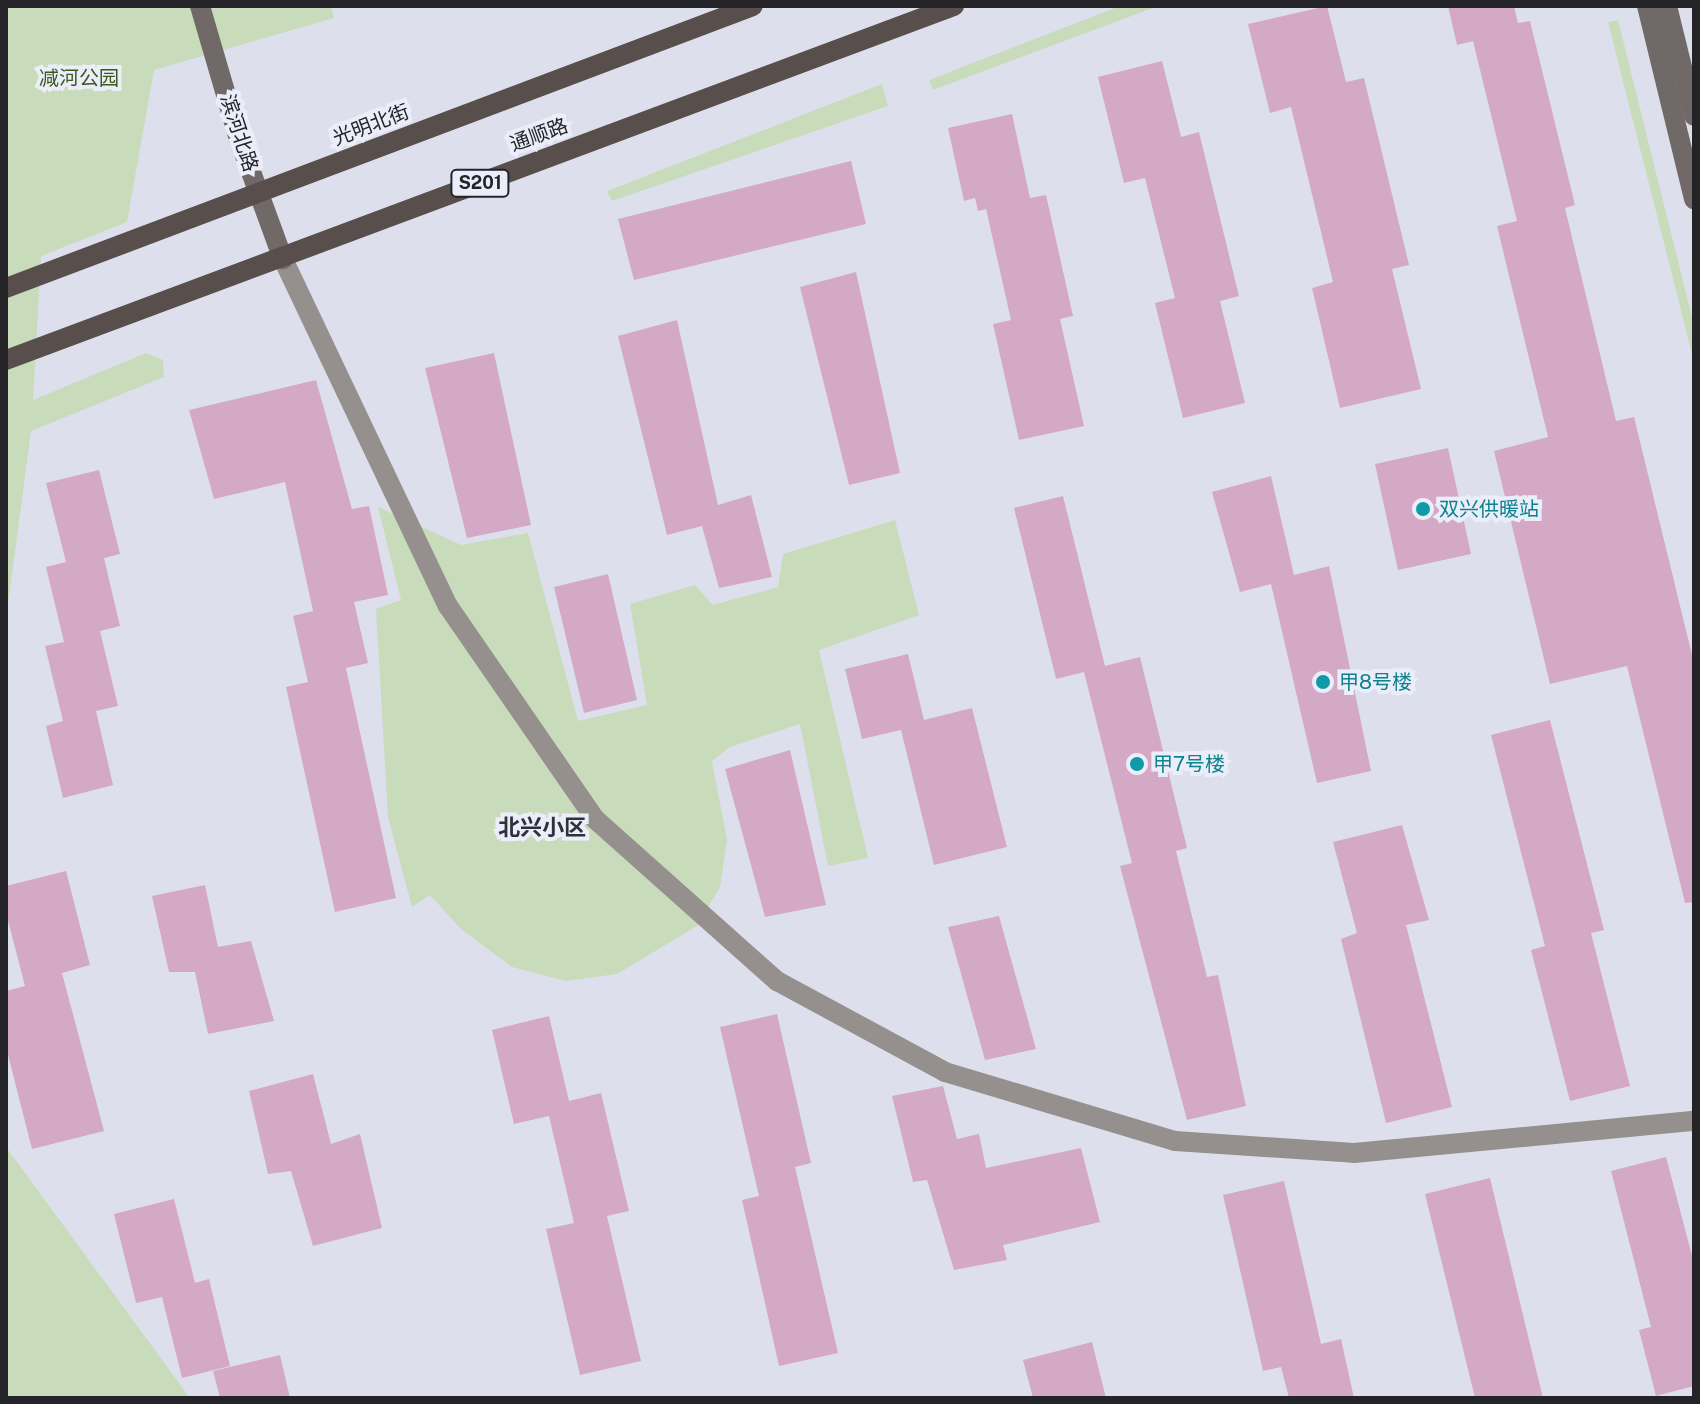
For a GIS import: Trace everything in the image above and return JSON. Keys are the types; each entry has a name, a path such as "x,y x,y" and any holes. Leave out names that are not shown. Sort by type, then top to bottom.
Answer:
{"main road":[{"name":"光明北街","path":"6,288 753,6"},
{"name":"通顺路","path":"6,360 954,6"}],"street":[{"name":"滨河北路","path":"200,6 283,259"},
{"path":"1647,6 1694,199"},
{"path":"1667,6 1694,116"},
{"path":"283,259 448,606 595,819 777,981 945,1072 1175,1141 1354,1153 1694,1121"}],"green space":[{"name":"减河公园","path":"6,6 331,6 334,18 154,70 127,222 41,256 33,400 146,353 163,360 164,377 31,431 6,620"},
{"path":"1120,6 1158,6 933,90 929,80"},
{"path":"1618,20 1694,325 1694,362 1608,22"},
{"path":"882,84 888,106 612,201 607,191"},
{"path":"378,507 461,545 528,533 578,721 647,705 630,604 695,585 713,605 778,587 783,554 895,520 919,615 819,650 868,858 828,866 800,724 730,747 712,761 727,840 720,887 697,926 617,974 566,981 512,967 461,929 430,895 412,907 388,817 376,609 401,600"},
{"path":"6,1147 190,1398 6,1398"}],"building":[{"path":"1327,6 1346,82 1364,78 1409,265 1392,269 1421,389 1340,408 1312,288 1333,282 1291,107 1270,113 1248,24"},
{"path":"1448,6 1514,6 1518,23 1530,21 1575,205 1565,208 1616,421 1634,417 1694,663 1694,902 1685,903 1627,666 1550,684 1494,451 1548,437 1497,226 1517,221 1473,41 1457,45"},
{"path":"1162,61 1181,137 1199,132 1239,296 1220,301 1245,403 1183,418 1155,303 1175,298 1145,178 1124,183 1098,77"},
{"path":"1012,114 1030,198 1046,195 1073,316 1060,319 1084,426 1019,440 993,324 1011,320 986,209 978,211 975,198 964,201 948,128"},
{"path":"851,161 866,224 634,280 618,219"},
{"path":"856,272 900,473 849,485 800,287"},
{"path":"677,320 718,505 751,495 772,577 719,588 702,526 667,535 618,336"},
{"path":"494,353 531,525 467,538 425,368"},
{"path":"316,380 352,509 369,506 388,595 354,602 368,663 346,668 396,898 335,912 286,687 308,682 293,616 313,611 285,482 214,499 189,410"},
{"name":"双兴供暖站","path":"1448,448 1471,554 1398,570 1375,464"},
{"path":"99,470 120,554 104,558 120,626 100,631 118,706 96,711 113,785 63,798 46,726 63,721 45,646 64,642 46,567 66,562 46,483"},
{"name":"甲8号楼","path":"1271,476 1294,575 1329,566 1371,771 1317,783 1271,584 1240,592 1212,492"},
{"name":"甲7号楼","path":"1063,496 1105,666 1140,657 1187,848 1176,851 1207,977 1218,975 1246,1106 1187,1120 1120,866 1132,863 1084,672 1056,679 1014,508"},
{"path":"608,574 637,700 584,713 554,587"},
{"path":"908,654 924,720 972,708 1007,847 934,865 901,730 862,739 845,669"},
{"path":"1550,720 1604,930 1591,933 1630,1086 1570,1101 1531,950 1545,946 1491,735"},
{"path":"790,750 826,905 765,917 725,769"},
{"path":"1402,825 1429,920 1406,925 1452,1107 1386,1123 1341,939 1357,933 1333,842"},
{"path":"66,871 90,965 62,973 104,1131 32,1149 6,1047 6,991 25,986 6,913 6,886"},
{"path":"205,885 218,947 251,941 274,1021 208,1034 195,972 169,972 152,896"},
{"path":"999,916 1036,1049 985,1060 948,927"},
{"path":"777,1014 811,1163 795,1167 838,1353 779,1366 742,1200 759,1196 720,1027"},
{"path":"549,1016 569,1101 601,1093 629,1211 607,1216 641,1361 580,1375 546,1229 574,1223 549,1116 514,1124 492,1030"},
{"path":"313,1074 331,1144 360,1134 382,1228 313,1246 291,1171 268,1174 249,1091"},
{"path":"943,1086 957,1139 979,1134 986,1168 1081,1148 1100,1222 1003,1245 1007,1260 954,1270 927,1180 913,1182 892,1096"},
{"path":"1666,1157 1694,1263 1694,1386 1656,1396 1639,1330 1651,1327 1611,1171"},
{"path":"1490,1178 1543,1398 1475,1398 1425,1194"},
{"path":"1284,1181 1321,1344 1341,1339 1354,1398 1289,1398 1281,1367 1263,1371 1223,1195"},
{"path":"174,1199 195,1283 209,1279 230,1366 182,1378 162,1297 136,1303 114,1214"},
{"path":"1092,1342 1106,1398 1033,1398 1023,1360"},
{"path":"280,1355 290,1398 220,1398 213,1371"}],"place":[{"name":"双兴供暖站","path":"1423,509"},
{"name":"甲8号楼","path":"1323,682"},
{"name":"甲7号楼","path":"1137,764"}],"district":[{"name":"北兴小区","path":"542,828"}]}
